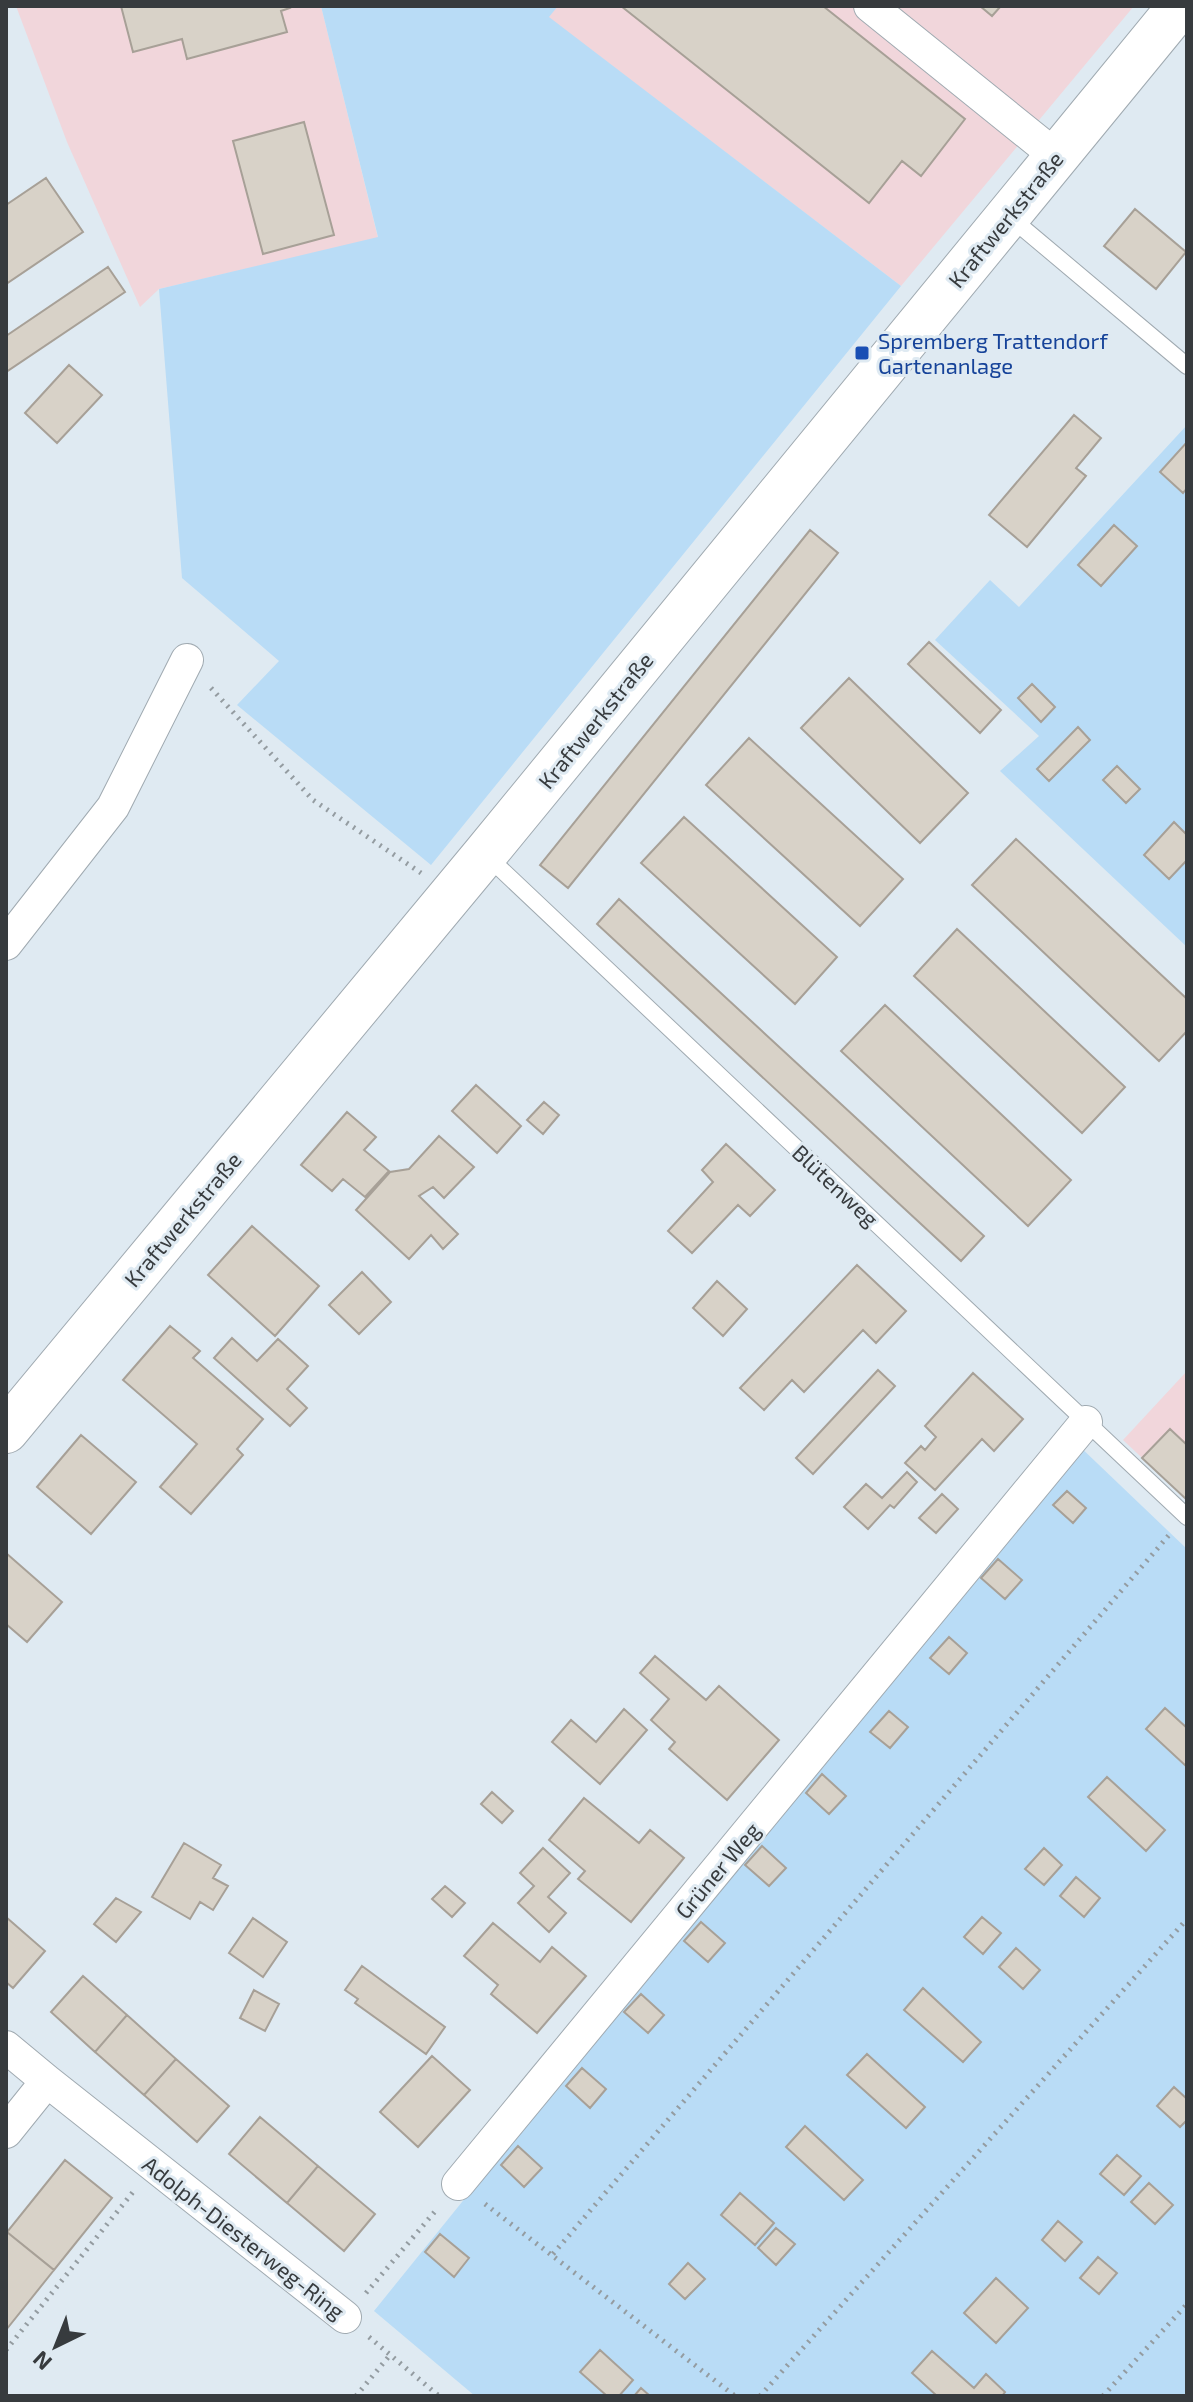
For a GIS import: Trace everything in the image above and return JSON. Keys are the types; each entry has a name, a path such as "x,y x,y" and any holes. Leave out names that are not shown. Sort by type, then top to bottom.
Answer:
{"main road":[{"name":"Kraftwerkstraße","path":"6,1431 485,854 1180,6"}],"street":[{"path":"870,6 1056,156"},
{"path":"6,944 113,807 187,660"},
{"name":"Grüner Weg","path":"458,2184 1086,1422"},
{"name":"Adolph-Diesterweg-Ring","path":"6,2047 345,2317"},
{"path":"6,2132 47,2081"}],"lane":[{"path":"1008,216 1187,366"},
{"name":"Blütenweg","path":"485,854 1186,1516"}],"path":[{"path":"187,660 313,800 452,894"},
{"path":"553,2254 1186,1516"},
{"path":"760,2396 1187,1919"},
{"path":"6,2350 154,2166"},
{"path":"345,2317 458,2184 735,2396"},
{"path":"1103,2396 1187,2304"},
{"name":"Adolph-Diesterweg-Ring","path":"345,2317 439,2396"},
{"path":"356,2396 390,2355"}],"shaded area":[{"path":"16,6 321,6 378,238 159,289 140,307 67,142"},
{"path":"321,6 558,6 549,17 901,286 431,865 237,705 279,661 182,578 159,289 378,237"},
{"path":"558,6 1134,6 901,286 548,17"},
{"path":"1187,425 1187,947 1000,771 1039,736 935,640 990,580 1019,607"},
{"path":"1187,1371 1187,1500 1123,1440"},
{"path":"1075,1442 1187,1549 1187,2396 475,2396 374,2311"}],"building":[{"path":"121,6 290,8 281,11 287,32 187,59 182,39 133,52"},
{"path":"621,6 823,6 965,119 921,176 902,161 869,203"},
{"path":"980,6 1001,6 992,16"},
{"path":"304,122 334,235 263,254 233,141"},
{"path":"46,178 83,232 6,284 6,205"},
{"path":"1135,209 1186,252 1156,289 1104,246"},
{"path":"108,267 125,292 6,372 6,336"},
{"path":"69,365 102,395 57,443 25,413"},
{"path":"1074,415 1101,438 1076,468 1086,476 1027,547 989,515"},
{"path":"1187,442 1187,488 1183,493 1160,472"},
{"path":"1114,525 1137,546 1101,586 1078,565"},
{"path":"810,530 838,553 568,888 540,865"},
{"path":"929,642 1001,710 980,733 908,664"},
{"path":"849,678 968,793 920,843 801,728"},
{"path":"1032,684 1055,707 1041,722 1018,698"},
{"path":"1078,727 1090,740 1049,781 1037,769"},
{"path":"749,738 903,879 860,926 706,785"},
{"path":"1117,766 1140,789 1126,803 1103,780"},
{"path":"684,817 837,957 795,1004 641,863"},
{"path":"1174,822 1187,835 1187,860 1169,879 1144,855"},
{"path":"1016,839 1187,999 1187,1031 1159,1061 972,885"},
{"path":"619,899 984,1236 961,1261 597,924"},
{"path":"957,929 1125,1087 1082,1133 914,976"},
{"path":"885,1005 1071,1180 1028,1226 841,1051"},
{"path":"476,1085 521,1126 497,1153 452,1111"},
{"path":"544,1102 559,1115 543,1134 527,1120"},
{"path":"347,1112 376,1137 364,1150 389,1171 365,1197 343,1179 332,1191 301,1165"},
{"path":"439,1136 474,1167 444,1198 433,1187 419,1196 458,1234 443,1249 431,1235 409,1259 356,1210 390,1172 409,1169"},
{"path":"726,1144 775,1190 750,1216 738,1205 692,1253 668,1231 713,1182 702,1170"},
{"path":"252,1226 319,1286 275,1336 208,1275"},
{"path":"857,1265 906,1311 876,1343 863,1330 804,1392 792,1380 764,1410 740,1388"},
{"path":"362,1272 391,1302 359,1334 329,1305"},
{"path":"717,1281 747,1309 723,1336 693,1308"},
{"path":"170,1326 200,1351 193,1358 263,1419 237,1449 243,1455 191,1514 160,1487 197,1444 123,1380"},
{"path":"232,1338 257,1361 278,1339 308,1366 287,1389 307,1408 290,1426 214,1358"},
{"path":"878,1370 895,1386 813,1474 796,1458"},
{"path":"973,1373 1023,1419 994,1451 982,1439 935,1490 905,1463 921,1446 925,1450 936,1437 925,1426"},
{"path":"1170,1429 1187,1445 1187,1500 1142,1458"},
{"path":"81,1435 136,1482 91,1534 37,1487"},
{"path":"907,1472 917,1482 894,1508 890,1505 868,1529 844,1507 866,1484 882,1498"},
{"path":"1067,1491 1086,1508 1073,1523 1053,1505"},
{"path":"942,1494 958,1509 936,1533 919,1518"},
{"path":"6,1553 62,1602 27,1642 6,1624"},
{"path":"998,1559 1022,1580 1005,1599 981,1578"},
{"path":"949,1637 967,1653 949,1674 930,1658"},
{"path":"655,1656 706,1700 719,1686 779,1740 727,1800 669,1749 675,1742 651,1720 669,1699 640,1673"},
{"path":"1165,1708 1187,1728 1187,1767 1146,1729"},
{"path":"624,1709 647,1730 600,1784 552,1742 571,1720 596,1742"},
{"path":"889,1711 908,1727 890,1748 870,1732"},
{"path":"822,1774 846,1796 829,1814 806,1793"},
{"path":"1107,1777 1165,1830 1146,1851 1088,1797"},
{"path":"492,1792 513,1811 502,1823 481,1804"},
{"path":"584,1798 639,1843 650,1830 684,1858 631,1922 578,1879 585,1871 549,1840"},
{"path":"184,1843 221,1865 213,1878 228,1886 213,1910 200,1902 190,1919 152,1897"},
{"path":"762,1846 786,1868 769,1886 745,1865"},
{"path":"543,1848 570,1873 548,1897 566,1913 549,1932 518,1903 534,1886 520,1873"},
{"path":"1044,1848 1062,1865 1044,1885 1025,1869"},
{"path":"1076,1877 1100,1898 1084,1917 1060,1896"},
{"path":"445,1886 465,1903 452,1917 432,1899"},
{"path":"116,1898 141,1912 116,1942 94,1924"},
{"path":"6,1917 45,1951 13,1988 6,1982"},
{"path":"982,1917 1001,1933 983,1954 964,1937"},
{"path":"253,1918 287,1942 263,1977 229,1953"},
{"path":"701,1922 725,1943 708,1962 684,1941"},
{"path":"493,1923 540,1962 552,1947 586,1976 537,2033 491,1994 498,1985 464,1956"},
{"path":"1016,1948 1040,1970 1023,1989 999,1967"},
{"path":"362,1966 445,2027 426,2054 355,2003 358,1999 345,1990"},
{"path":"83,1976 127,2015 95,2052 51,2012"},
{"path":"923,1988 981,2042 963,2062 904,2010"},
{"path":"254,1990 279,2004 265,2031 240,2018"},
{"path":"641,1994 664,2015 648,2033 624,2012"},
{"path":"127,2015 176,2059 144,2095 95,2052"},
{"path":"867,2054 925,2107 906,2128 847,2075"},
{"path":"432,2056 470,2090 418,2147 380,2112"},
{"path":"176,2059 229,2106 197,2142 144,2095"},
{"path":"582,2068 606,2089 590,2108 566,2086"},
{"path":"1174,2087 1187,2099 1187,2120 1180,2127 1157,2106"},
{"path":"260,2117 318,2166 287,2203 229,2154"},
{"path":"805,2126 863,2180 844,2200 786,2147"},
{"path":"518,2146 542,2168 524,2187 501,2165"},
{"path":"1117,2155 1141,2176 1124,2195 1100,2174"},
{"path":"65,2160 112,2198 54,2270 7,2232"},
{"path":"318,2166 375,2214 344,2251 287,2203"},
{"path":"1149,2183 1173,2205 1155,2224 1131,2202"},
{"path":"740,2193 774,2223 755,2245 721,2215"},
{"path":"1058,2221 1082,2242 1065,2261 1042,2240"},
{"path":"776,2228 795,2244 776,2265 758,2248"},
{"path":"6,2234 54,2270 6,2330"},
{"path":"440,2234 469,2258 454,2277 425,2252"},
{"path":"1098,2257 1117,2273 1099,2294 1080,2278"},
{"path":"688,2263 705,2279 685,2299 669,2284"},
{"path":"996,2278 1028,2308 996,2343 964,2313"},
{"path":"600,2350 633,2380 619,2396 607,2396 580,2372"},
{"path":"932,2351 974,2388 986,2374 1005,2392 1002,2396 937,2396 912,2373"},
{"path":"641,2388 650,2396 634,2396"}],"place":[{"name":"Spremberg Trattendorf Gartenanlage","path":"862,353"}]}
